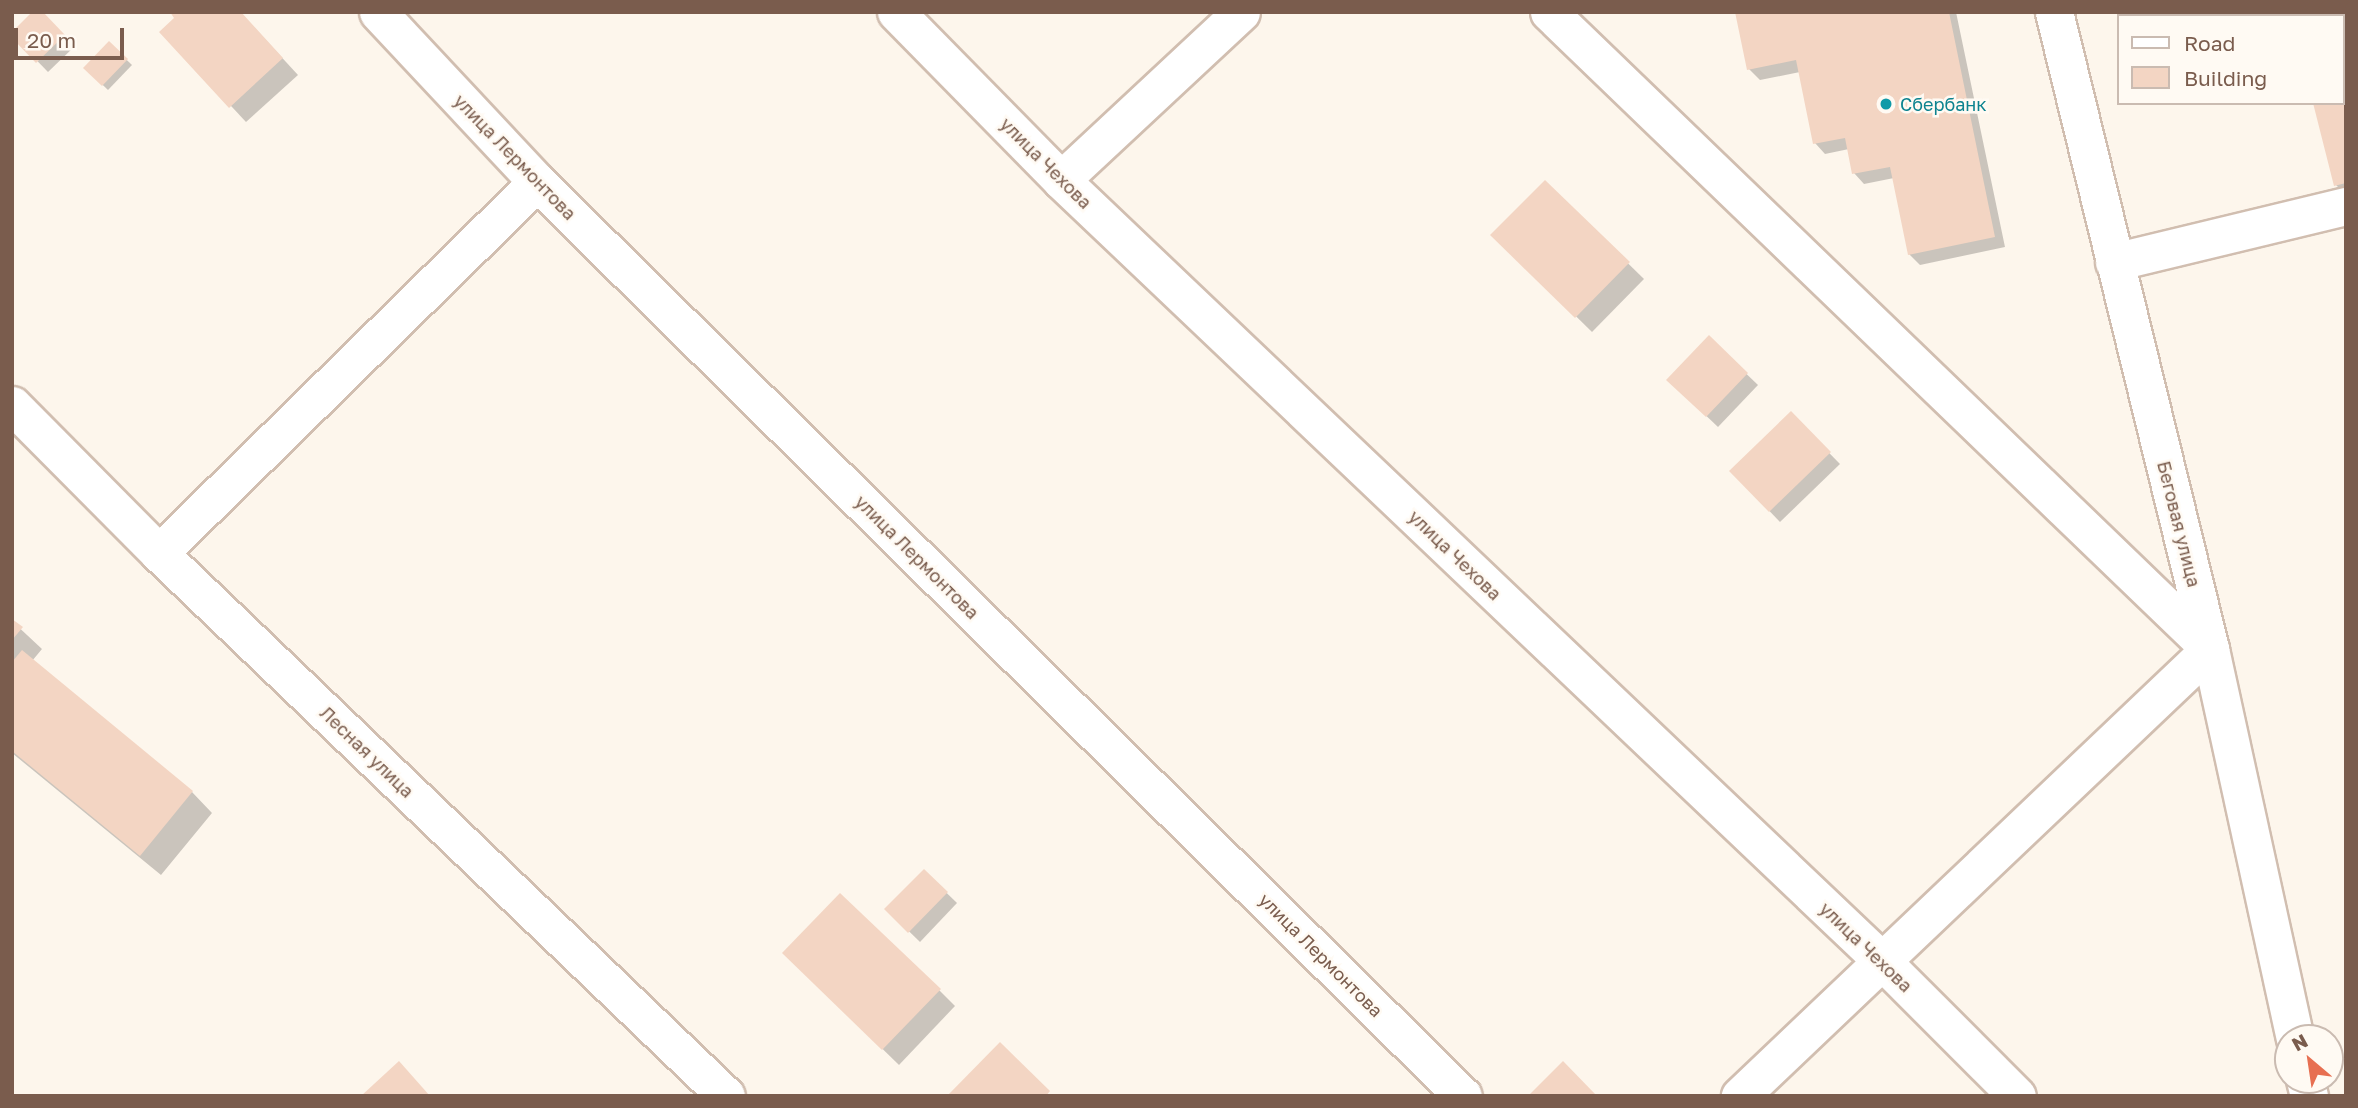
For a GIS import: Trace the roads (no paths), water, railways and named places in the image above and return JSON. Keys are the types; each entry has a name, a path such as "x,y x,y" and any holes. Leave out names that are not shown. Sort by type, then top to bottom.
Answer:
{"street":[{"name":"улица Лермонтова","path":"378,12 537,182 1463,1096"},
{"name":"улица Чехова","path":"897,12 1061,180 1881,960 2017,1096"},
{"path":"1061,180 1241,12"},
{"path":"1549,12 2210,649 1740,1096"},
{"name":"Беговая улица","path":"2054,12 2210,649 2292,1024"},
{"path":"159,552 537,182"},
{"path":"2114,262 2346,205"},
{"name":"Лесная улица","path":"12,405 159,552 726,1096"}],"place":[{"name":"Сбербанк","path":"1886,104"}]}
